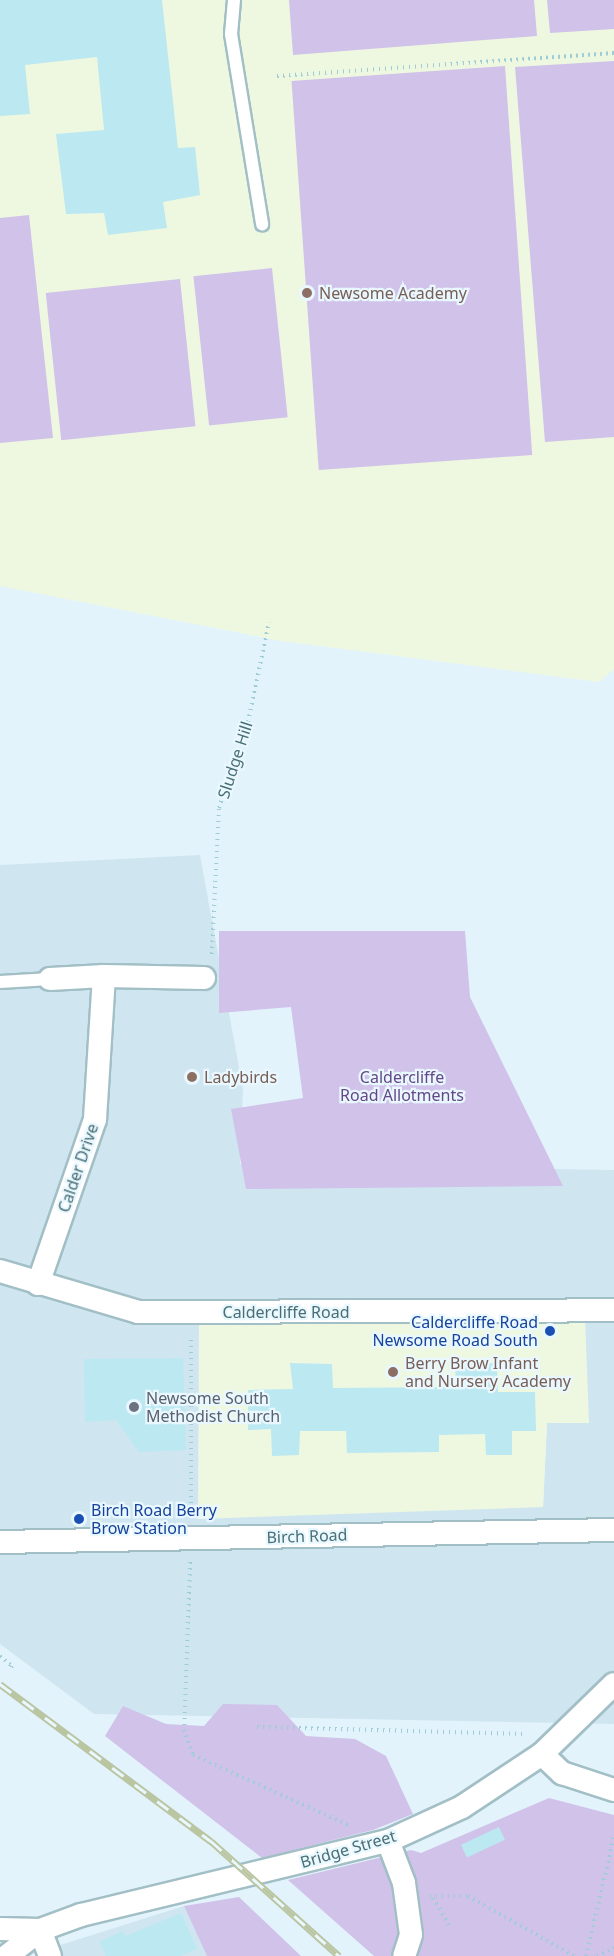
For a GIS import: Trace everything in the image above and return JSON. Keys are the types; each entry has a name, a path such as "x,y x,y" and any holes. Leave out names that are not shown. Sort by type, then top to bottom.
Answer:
{"street":[{"path":"50,980 207,968"},
{"name":"Calder Drive","path":"38,1284 95,1119 104,976"},
{"name":"Caldercliffe Road","path":"0,1271 138,1312 614,1310"},
{"name":"Birch Road","path":"0,1542 614,1530"},
{"name":"Bridge Street","path":"40,1930 81,1915 388,1841 462,1807 542,1754 614,1684"},
{"path":"542,1754 562,1773 614,1790"},
{"path":"388,1841 404,1883 411,1935 404,1956"},
{"path":"0,1929 40,1930"},
{"path":"7,1956 40,1930"},
{"path":"40,1930 50,1956"}],"lane":[{"path":"234,0 231,34 262,224"},
{"path":"0,982 50,980"}],"path":[{"path":"277,76 614,53"},
{"name":"Sludge Hill","path":"207,968 210,924 218,907 219,808 248,722 269,622"},
{"path":"191,1312 191,1539 184,1730 193,1755 357,1829 363,1847"},
{"path":"0,1656 12,1666 10,1670"},
{"path":"257,1727 562,1735"},
{"path":"586,1956 614,1837"},
{"path":"450,1926 433,1897 468,1896 574,1956"},
{"path":"597,1956 614,1948"}],"shaded area":[{"name":"Newsome Academy","path":"0,0 614,0 614,669 599,682 281,641 0,586"},
{"path":"200,855 243,1089 240,1164 614,1170 614,1724 94,1714 0,1644 0,865","holes":["200,1321 589,1422 547,1423 543,1507"]},
{"name":"Berry Brow Infant and Nursery Academy","path":"585,1316 589,1423 547,1423 543,1507 198,1519 199,1321"},
{"path":"184,1906 207,1956 58,1956 54,1947"}],"green space":[{"path":"289,0 534,0 537,36 293,55"},
{"path":"547,0 614,0 614,29 550,33"},
{"path":"614,61 614,437 545,442 515,67"},
{"path":"505,66 532,455 319,470 292,81"},
{"path":"29,215 53,438 0,443 0,218"},
{"path":"272,268 288,417 209,425 193,276"},
{"path":"180,279 195,426 61,440 46,293"},
{"name":"Caldercliffe Road Allotments","path":"219,931 465,931 470,997 563,1186 246,1189 231,1109 303,1098 291,1007 219,1013"},
{"path":"223,1704 277,1705 306,1736 355,1739 386,1756 413,1814 373,1830 262,1858 105,1736 123,1706 166,1724 204,1726"},
{"path":"549,1798 614,1815 614,1956 374,1956 288,1880 411,1850 421,1853"},
{"path":"239,1897 301,1956 207,1956 184,1906"}],"building":[{"path":"0,0 162,0 178,148 195,147 200,195 163,202 167,228 108,235 104,213 66,214 56,134 104,130 97,57 25,65 30,114 0,116"},
{"name":"Newsome South Methodist Church","path":"183,1358 186,1450 139,1452 116,1420 85,1422 84,1359"},
{"path":"290,1363 332,1364 333,1388 456,1387 455,1364 497,1363 498,1392 535,1392 536,1431 512,1431 512,1455 486,1455 485,1434 439,1435 439,1452 347,1453 346,1431 300,1431 299,1455 272,1456 271,1429 248,1430 248,1390 293,1389"},
{"path":"499,1827 505,1840 467,1857 461,1845"},
{"path":"181,1913 197,1949 180,1956 106,1956 99,1942 123,1931 126,1936"}],"railway":[{"path":"0,1684 211,1841 339,1956"}],"place":[{"name":"Newsome Academy","path":"307,293"},
{"name":"Ladybirds","path":"192,1077"},
{"name":"Caldercliffe Road Newsome Road South","path":"550,1331"},
{"name":"Berry Brow Infant and Nursery Academy","path":"393,1372"},
{"name":"Newsome South Methodist Church","path":"134,1407"},
{"name":"Birch Road Berry Brow Station","path":"79,1519"}]}
